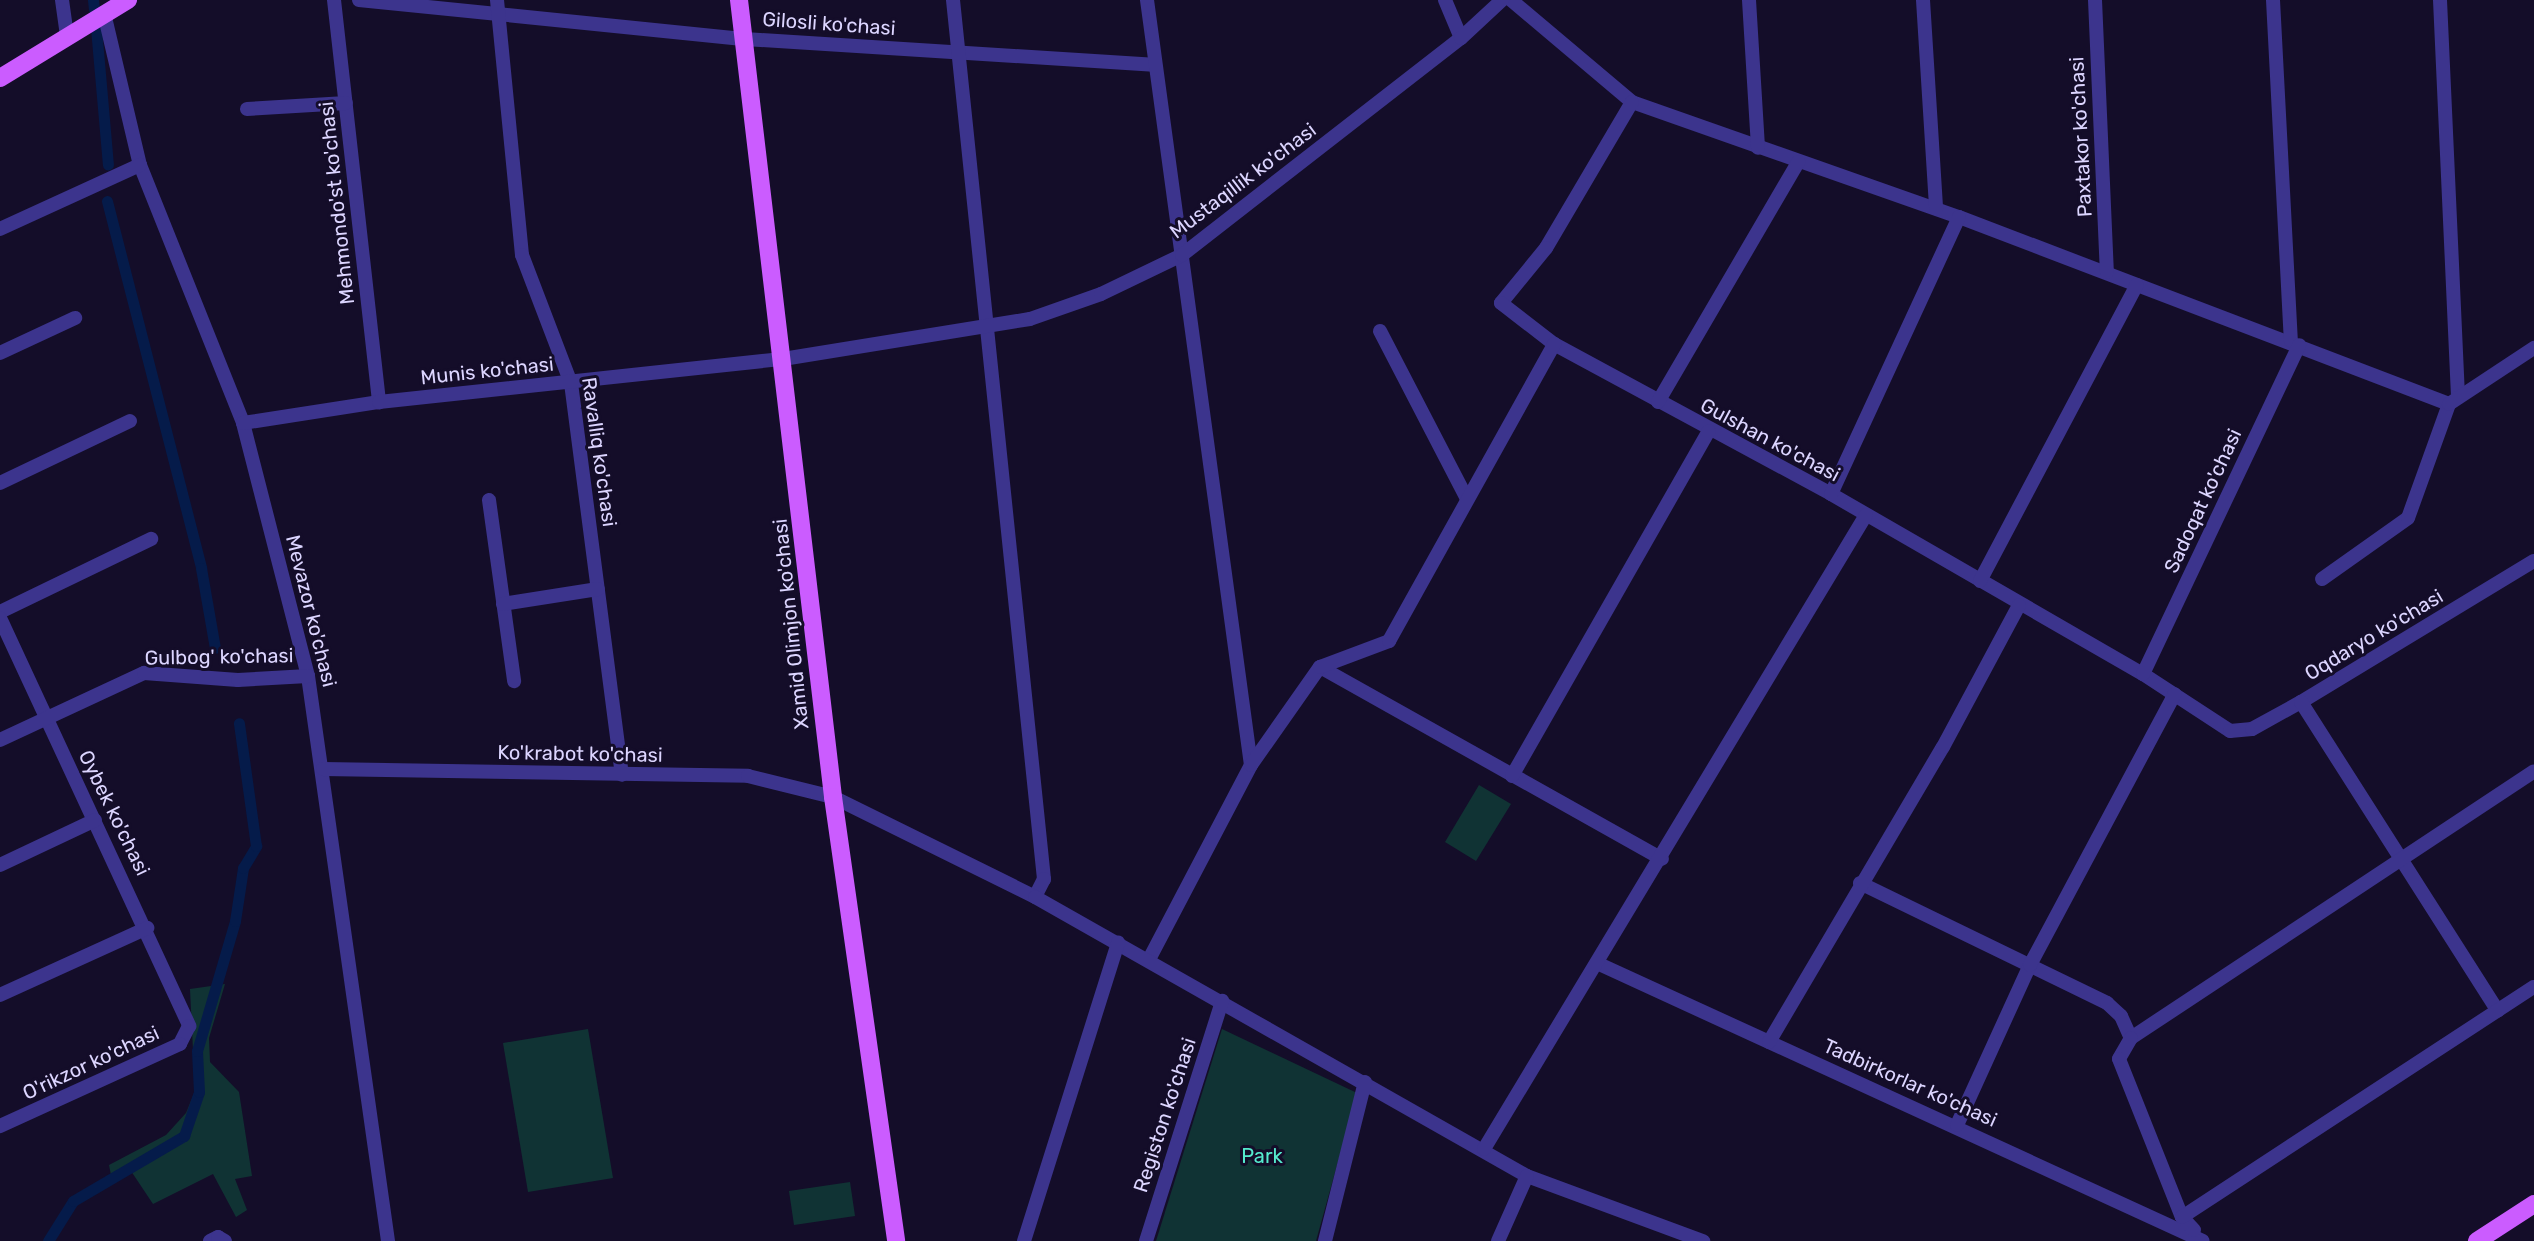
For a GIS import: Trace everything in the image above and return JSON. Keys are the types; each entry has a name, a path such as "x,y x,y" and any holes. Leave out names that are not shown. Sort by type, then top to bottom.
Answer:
{"main road":[{"path":"0,78 128,0"},
{"name":"Xamid Olimjon ko'chasi","path":"739,0 833,797 896,1241"},
{"path":"2477,1241 2534,1204"}],"street":[{"path":"62,0 67,35"},
{"name":"Mehmondo'st ko'chasi","path":"334,0 379,402"},
{"name":"Gilosli ko'chasi","path":"359,0 497,17 745,39 1153,65"},
{"name":"Ravalliq ko'chasi","path":"497,0 522,255 571,383 622,775"},
{"path":"953,0 1044,879 1035,897"},
{"path":"1147,0 1153,65 1251,765"},
{"path":"1445,0 1461,38"},
{"name":"Mustaqillik ko'chasi","path":"783,359 988,329 1101,294 1182,255 1461,38 1502,0"},
{"path":"1511,0 1632,102 1959,217 2454,400"},
{"path":"1749,0 1758,148"},
{"path":"1923,0 1936,209"},
{"name":"Paxtakor ko'chasi","path":"2095,0 2107,272"},
{"path":"2273,0 2295,343"},
{"path":"2322,579 2408,518 2454,400 2440,0"},
{"name":"Mevazor ko'chasi","path":"104,13 140,165 243,423 308,676 388,1241"},
{"name":"Gulshan ko'chasi","path":"1632,102 1546,248 1501,303 1554,344 1709,431 1831,494 2143,674 2230,731"},
{"path":"247,109 346,103"},
{"path":"1658,402 1798,162"},
{"path":"0,229 140,165"},
{"path":"1831,494 1959,217"},
{"path":"1980,581 2137,285"},
{"path":"0,353 75,318"},
{"path":"1380,331 1467,499"},
{"name":"Sadoqat ko'chasi","path":"2143,674 2295,343"},
{"path":"1149,959 1251,765 1320,667 1389,641 1554,344"},
{"path":"2454,400 2534,348"},
{"name":"Munis ko'chasi","path":"243,423 379,402 783,359"},
{"path":"0,483 130,421"},
{"path":"1512,776 1709,431"},
{"path":"489,500 514,681"},
{"path":"1484,1149 1599,964 1866,515"},
{"path":"0,615 151,539"},
{"name":"Oqdaryo ko'chasi","path":"2230,731 2252,729 2301,702 2534,561"},
{"path":"503,604 598,589"},
{"path":"1769,1042 1943,747 2019,605"},
{"name":"Oybek ko'chasi","path":"0,615 46,719 147,928 189,1026"},
{"path":"1320,667 1662,859"},
{"name":"Gulbog' ko'chasi","path":"0,740 144,673 238,680 308,676"},
{"path":"1957,1125 2030,965 2175,694"},
{"path":"2301,702 2498,1011"},
{"name":"Ko'krabot ko'chasi","path":"323,769 748,776 833,797 1035,897 1118,942 1527,1176 1703,1241"},
{"path":"2201,1239 2182,1217 2119,1059 2131,1038 2534,771"},
{"path":"0,865 95,820"},
{"path":"1860,883 2107,1003 2121,1016 2131,1038"},
{"path":"0,995 147,928"},
{"path":"1024,1241 1118,942"},
{"name":"Tadbirkorlar ko'chasi","path":"1599,964 2201,1239"},
{"path":"2182,1217 2534,987"},
{"name":"Registon ko'chasi","path":"1146,1241 1222,1001"},
{"name":"O'rikzor ko'chasi","path":"0,1126 180,1044 189,1026"},
{"path":"1325,1241 1365,1082"},
{"path":"1498,1241 1527,1176"},
{"path":"210,1241 218,1237 225,1241"}],"green space":[{"path":"1479,785 1511,804 1476,861 1445,842"},
{"path":"225,984 209,1038 210,1062 239,1092 252,1176 235,1179 247,1210 236,1217 213,1174 153,1204 131,1171 112,1180 109,1165 166,1135 186,1113 195,1091 190,989"},
{"path":"588,1029 613,1178 528,1192 503,1043"},
{"name":"Park","path":"1222,1029 1357,1093 1316,1241 1156,1241"},
{"path":"850,1182 855,1216 794,1225 789,1191"}],"waterway":[{"path":"93,0 94,9"},
{"path":"96,28 108,164"},
{"path":"107,201 201,568 215,648"},
{"path":"48,1241 73,1201 184,1136 199,1092 197,1051 235,921 243,868 256,846 239,723"}]}
